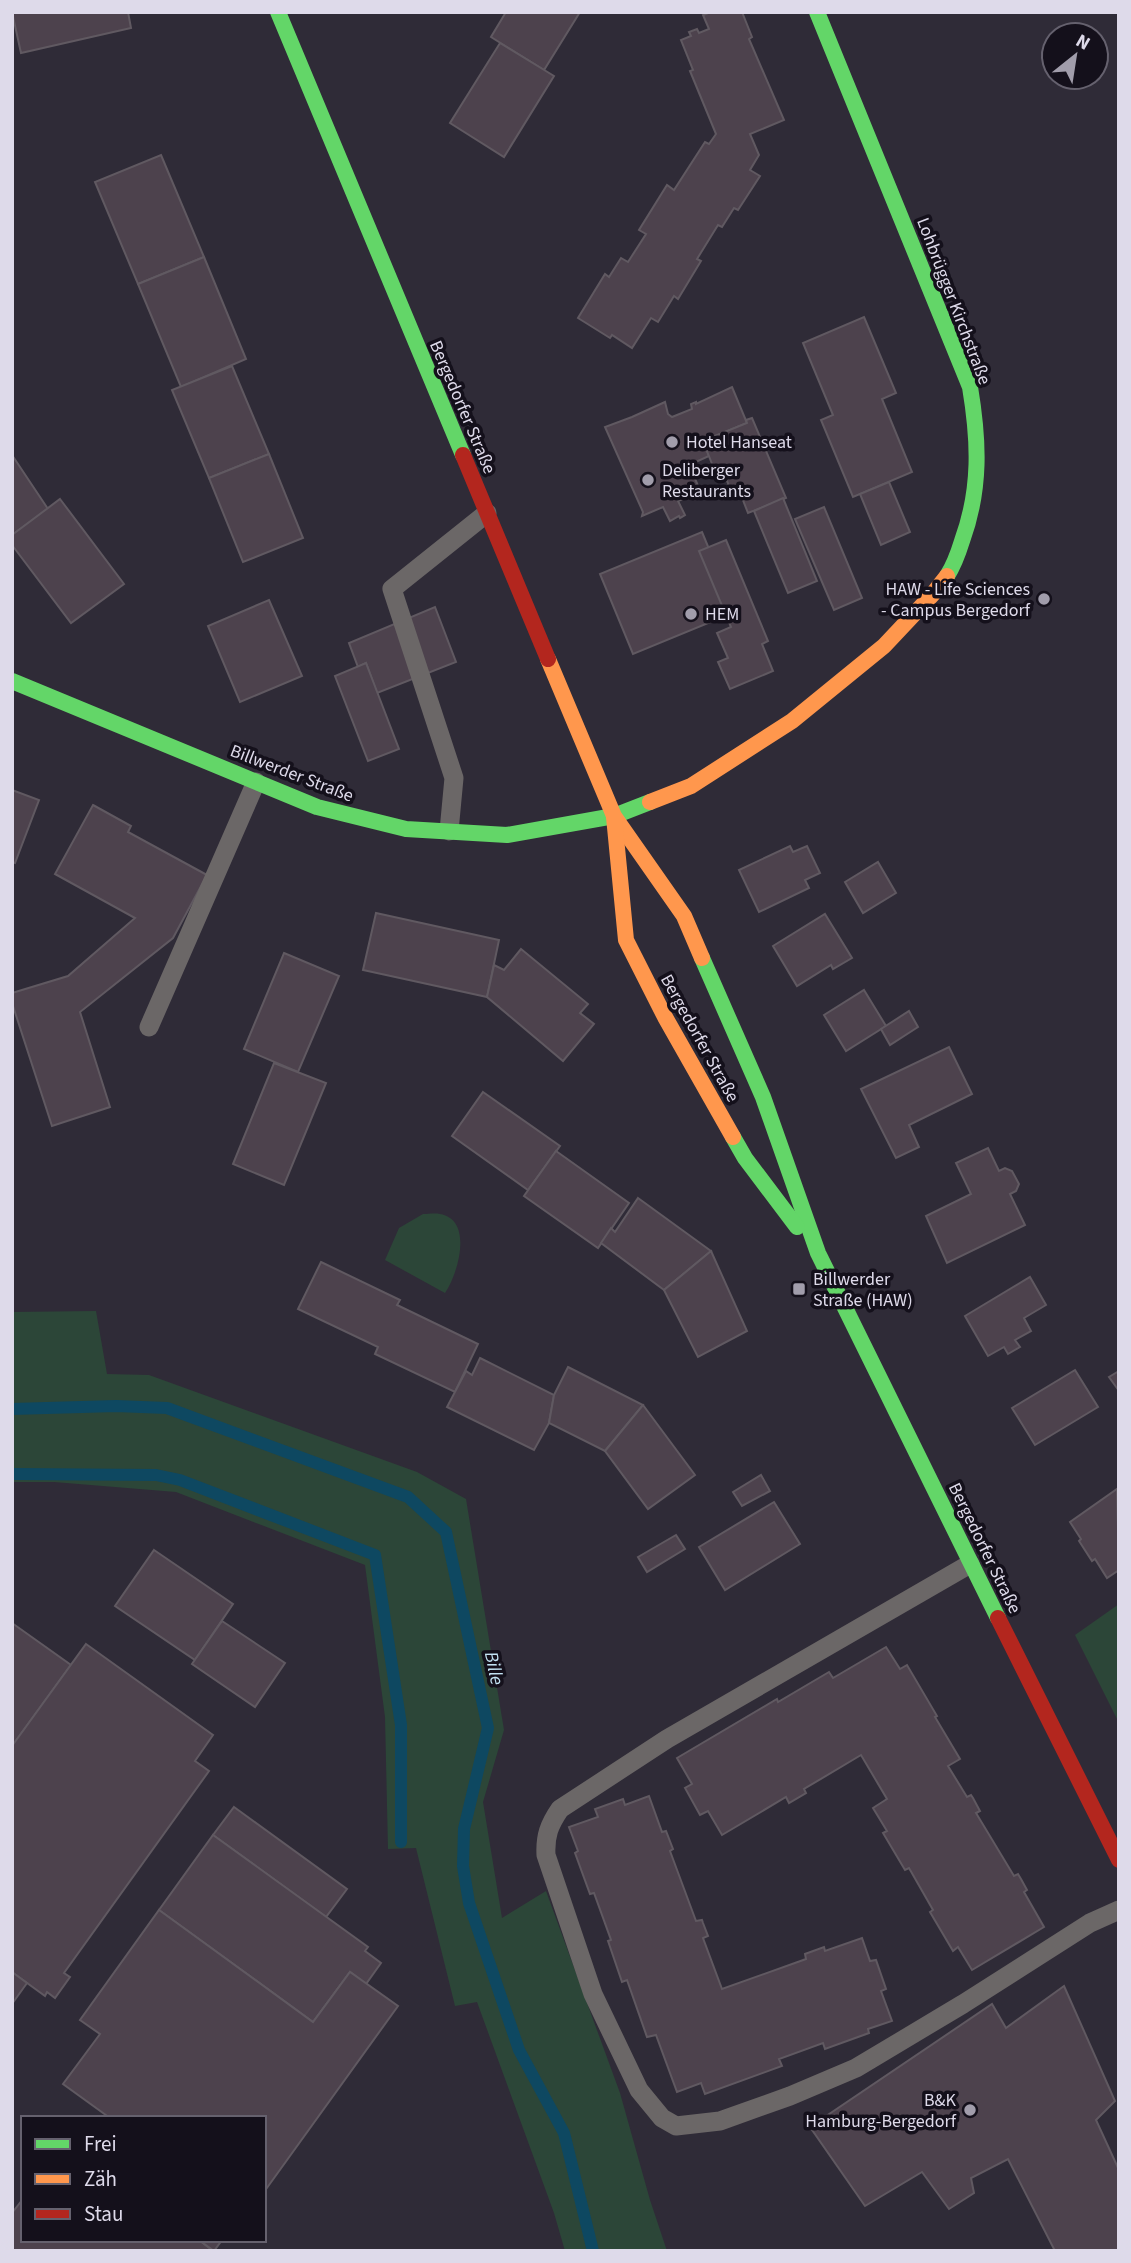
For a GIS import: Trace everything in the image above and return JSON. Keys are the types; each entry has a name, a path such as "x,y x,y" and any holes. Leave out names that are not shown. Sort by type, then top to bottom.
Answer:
{"main road":[{"name":"Bergedorfer Straße","path":"278,12 614,816 684,915 764,1097 818,1253 1119,1860"},
{"name":"Lohbrügger Kirchstraße","path":"614,816 691,786 717,770 792,721 884,646 932,595 953,567 970,519 977,456 970,387 817,12"},
{"name":"Billwerder Straße","path":"12,681 317,807 360,819 406,828 507,835 614,816"},
{"name":"Bergedorfer Straße","path":"614,816 626,940 665,1017 745,1158 818,1253"}],"lane":[{"path":"449,831 454,778 392,589 487,513"},
{"path":"149,1027 256,782"},
{"path":"970,1564 667,1739 560,1809 549,1824 545,1839 546,1855 593,1994 639,2090 662,2119 676,2126 720,2121 790,2096 856,2068 1090,1923 1119,1910"}],"green space":[{"path":"423,1214 440,1214 451,1218 457,1226 460,1237 458,1261 445,1293 385,1260 399,1228"},
{"path":"96,1311 107,1374 149,1375 417,1472 466,1499 504,1730 483,1802 502,1918 546,1891 620,2093 667,2251 565,2251 554,2213 477,2002 455,2006 416,1848 388,1849 385,1717 365,1565 176,1492 54,1482 12,1482 12,1312"},
{"path":"1119,1604 1119,1723 1075,1635"}],"building":[{"path":"12,12 128,12 131,28 21,53"},
{"path":"506,12 580,12 544,70 491,37"},
{"path":"711,12 742,12 752,37 749,39 784,120 750,134 759,155 750,170 760,176 738,210 734,208 722,227 718,225 697,259 701,261 678,299 674,296 658,322 651,318 632,348 578,318 605,274 609,277 621,258 628,262 646,234 639,230 667,185 674,190 705,142 709,144 716,134 690,71 693,70 681,40 691,36 689,32 697,29 699,33 709,29 703,15"},
{"path":"500,43 554,76 504,157 450,123"},
{"path":"161,155 204,257 138,284 95,182"},
{"path":"204,257 246,359 181,387 138,284"},
{"path":"864,317 896,393 882,399 912,472 853,497 821,420 833,415 803,343"},
{"path":"232,366 269,454 209,478 172,390"},
{"path":"732,387 747,423 710,438 711,440 703,441 709,456 689,465 702,491 678,501 685,515 680,518 679,516 670,521 663,507 642,516 643,512 605,427 665,402 668,414 672,417 692,409 691,404"},
{"path":"752,418 786,498 748,513 739,490 732,493 725,476 718,479 703,441 711,440 710,438 747,423 746,420"},
{"path":"269,454 303,538 243,562 209,478"},
{"path":"12,455 48,509 12,535"},
{"path":"889,482 910,532 881,545 860,494"},
{"path":"783,498 817,581 788,593 754,511"},
{"path":"60,499 124,584 71,623 12,545 12,535"},
{"path":"824,507 862,598 834,610 795,519"},
{"path":"702,532 735,612 633,654 600,574"},
{"path":"726,540 768,641 762,644 773,671 730,689 718,662 728,658 717,633 731,627 699,551"},
{"path":"269,600 302,676 240,702 208,626"},
{"path":"435,607 456,662 377,693 366,663 358,667 349,643"},
{"path":"366,663 399,749 368,761 335,676"},
{"path":"12,790 39,800 15,863 12,862"},
{"path":"93,805 131,826 128,832 207,875 173,938 80,1012 110,1107 52,1126 12,1003 12,993 68,976 135,918 55,874"},
{"path":"790,846 793,852 807,846 820,873 805,880 809,888 759,912 739,870"},
{"path":"878,862 896,893 863,913 845,882"},
{"path":"376,913 499,940 487,997 363,970"},
{"path":"825,914 852,958 833,969 831,965 797,986 773,946"},
{"path":"521,949 588,1004 580,1013 594,1024 563,1061 487,997 494,965 504,970"},
{"path":"284,953 339,976 298,1072 244,1049"},
{"path":"864,990 886,1026 846,1051 824,1015"},
{"path":"909,1011 918,1027 890,1045 881,1029"},
{"path":"949,1047 972,1094 909,1125 919,1147 896,1158 861,1089"},
{"path":"274,1063 326,1083 284,1185 233,1164"},
{"path":"483,1092 560,1146 528,1190 452,1136"},
{"path":"988,1148 999,1171 1005,1168 1012,1171 1019,1184 1016,1191 1010,1194 1025,1225 947,1263 926,1216 971,1194 956,1163"},
{"path":"556,1151 629,1203 598,1248 524,1196"},
{"path":"638,1198 711,1251 664,1290 601,1243 611,1228 615,1232"},
{"path":"711,1251 747,1331 698,1357 664,1290"},
{"path":"321,1262 400,1300 397,1305 478,1344 455,1392 375,1354 378,1347 298,1309"},
{"path":"1030,1277 1046,1305 1024,1318 1031,1331 1015,1340 1020,1347 1008,1354 1004,1347 988,1356 965,1316"},
{"path":"480,1358 554,1395 549,1423 534,1450 447,1407 466,1371 472,1375"},
{"path":"568,1367 643,1405 605,1451 549,1423 554,1395"},
{"path":"1075,1370 1098,1407 1035,1445 1012,1408"},
{"path":"1119,1371 1119,1391 1109,1377"},
{"path":"643,1405 695,1475 648,1509 605,1451"},
{"path":"761,1475 770,1491 742,1506 733,1492"},
{"path":"1117,1489 1119,1570 1107,1578 1095,1559 1092,1561 1070,1522"},
{"path":"774,1502 800,1544 725,1590 699,1547"},
{"path":"676,1535 685,1549 647,1572 638,1557"},
{"path":"154,1550 233,1604 195,1660 115,1606"},
{"path":"222,1621 285,1663 255,1707 192,1664"},
{"path":"12,1623 71,1665 12,1746"},
{"path":"86,1644 213,1735 195,1761 209,1771 64,1973 70,1977 55,1998 47,1992 45,1996 12,1972 12,1746"},
{"path":"886,1647 900,1669 907,1665 937,1716 935,1717 960,1759 948,1766 967,1797 971,1795 973,1798 980,1811 976,1813 1014,1876 1018,1874 1021,1879 1027,1890 1024,1892 1044,1927 972,1970 958,1947 953,1951 909,1868 905,1870 883,1833 887,1831 873,1808 887,1799 861,1755 804,1789 806,1793 789,1803 786,1797 722,1835 708,1811 700,1815 685,1788 692,1784 677,1758 777,1699 778,1702 829,1672 833,1678"},
{"path":"649,1796 662,1832 666,1831 673,1849 670,1851 696,1921 702,1920 708,1936 703,1938 722,1989 806,1959 805,1954 824,1947 825,1951 862,1938 870,1961 876,1960 886,1989 881,1991 892,2021 868,2029 869,2033 825,2049 823,2043 779,2059 782,2066 705,2094 701,2083 677,2092 656,2035 647,2037 627,1980 622,1982 608,1941 611,1940 594,1893 590,1894 569,1827 598,1817 595,1809 623,1799 625,1805"},
{"path":"234,1807 347,1889 326,1917 213,1835"},
{"path":"213,1835 368,1947 365,1951 381,1963 366,1984 350,1972 313,2022 159,1910"},
{"path":"159,1910 313,2022 350,1972 398,2006 266,2189 266,2116 107,2116 63,2084 100,2034 80,2020"},
{"path":"12,1972 27,1983 12,2004"},
{"name":"B&K Hamburg-Bergedorf","path":"1064,1986 1115,2101 1096,2120 1119,2170 1119,2251 1055,2251 1008,2159 971,2178 974,2193 949,2209 922,2172 865,2206 810,2127 992,2004 1006,2028"},
{"path":"21,2202 21,2242 202,2242 213,2251 12,2251 12,2213"},
{"path":"202,2242 221,2242 214,2251"}],"waterway":[{"name":"Bille","path":"12,1409 116,1406 167,1408 408,1497 446,1532 488,1728 464,1829 463,1866 469,1903 519,2050 564,2133 593,2251"},
{"path":"12,1474 156,1475 180,1480 375,1555 401,1725 401,1842"}],"traffic: fast":[{"path":"278,12 463,455"},
{"path":"817,12 970,387 976,446 973,503 957,555 947,576"},
{"path":"12,681 317,807 406,829 507,835 614,816 650,802"},
{"path":"702,958 763,1097 818,1253 998,1618"},
{"path":"733,1137 745,1158 797,1227"}],"traffic: slow":[{"path":"650,802 691,786 792,721 884,646 947,576"},
{"path":"548,659 614,816 684,916 702,958"},
{"path":"614,817 626,940 665,1017 733,1137"}],"traffic: jam":[{"path":"463,455 548,659"},
{"path":"998,1618 1119,1860"}],"place":[{"name":"Hotel Hanseat","path":"672,442"},
{"name":"Deliberger Restaurants","path":"648,480"},
{"name":"HAW - Life Sciences - Campus Bergedorf","path":"1044,599"},
{"name":"HEM","path":"691,614"},
{"name":"Billwerder Straße (HAW)","path":"799,1289"},
{"name":"B&K Hamburg-Bergedorf","path":"970,2110"}]}
